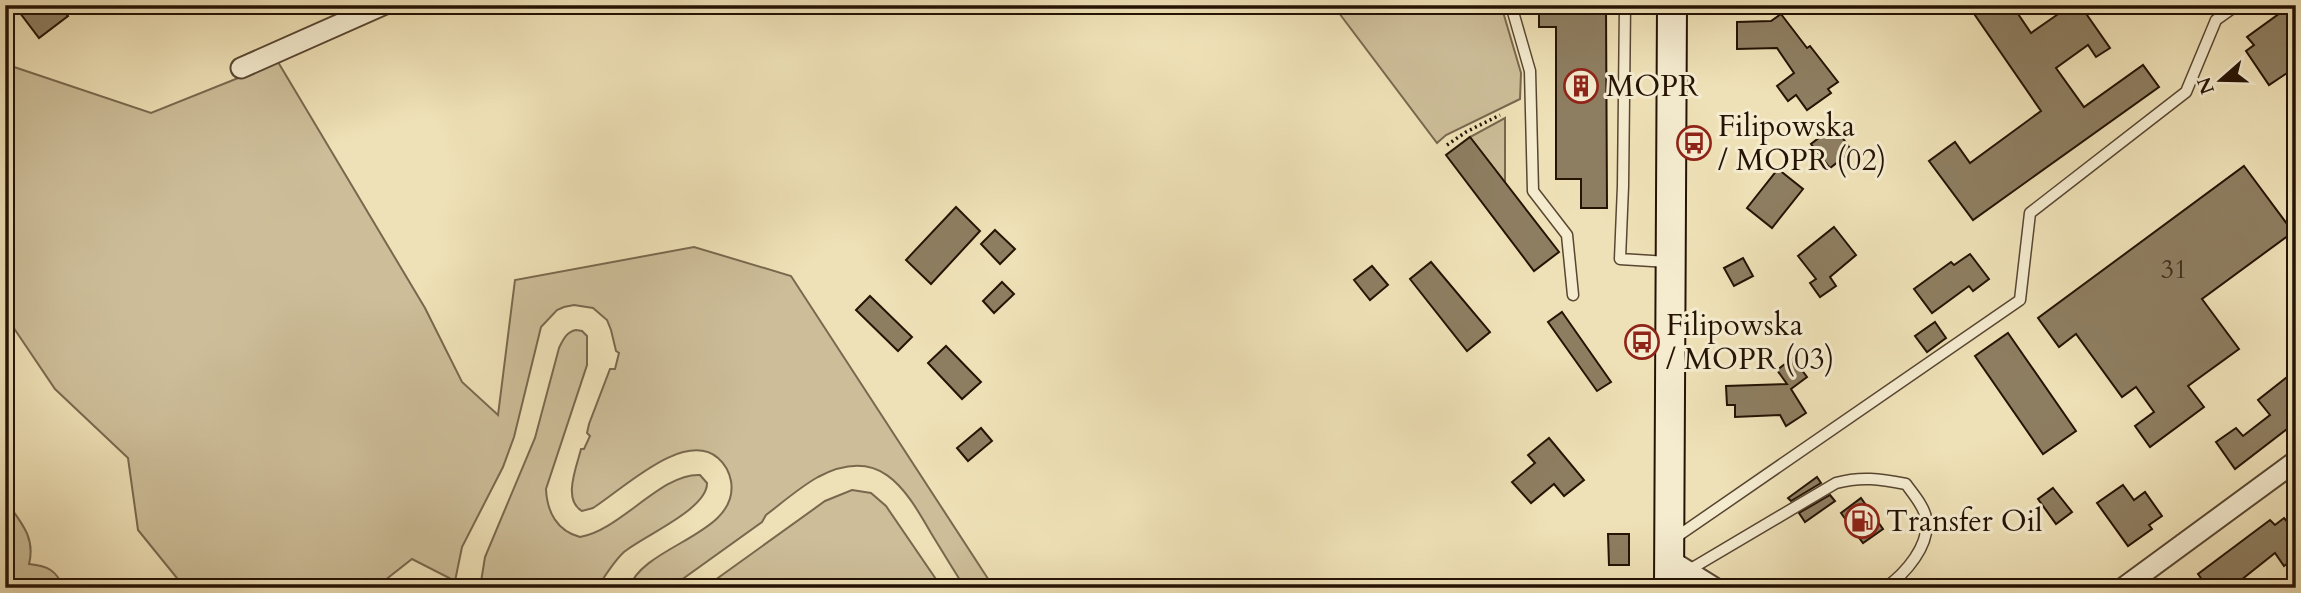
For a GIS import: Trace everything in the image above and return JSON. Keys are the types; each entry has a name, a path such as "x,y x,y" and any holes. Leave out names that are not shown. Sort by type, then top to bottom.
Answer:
{"street":[{"path":"241,68 383,5"},
{"path":"1672,5 1675,565 1715,588"},
{"path":"2123,588 2295,463"}],"lane":[{"path":"1511,5 1530,71 1534,191 1567,235 1573,295"},
{"path":"1625,5 1620,259 1672,262"},
{"path":"1675,565 2020,300 2029,213 2186,92 2216,20 2237,5"},
{"path":"1675,565 1836,483 1872,477 1906,484 1926,518 1924,540 1914,558 1895,581 1885,588"}],"path":[{"path":"1447,145 1500,115"}],"shaded area":[{"path":"1333,5 1501,5 1521,73 1520,99 1446,135 1437,143"},
{"path":"278,62 425,308 462,382 498,415 515,280 694,247 791,276 994,588 965,588 911,500 899,486 887,475 873,468 858,466 839,468 811,481 766,515 762,522 670,588 629,588 638,573 653,560 707,527 721,514 730,499 731,481 718,458 704,451 688,451 654,465 593,508 582,511 576,506 572,482 581,449 584,449 590,436 587,433 589,424 610,369 615,369 619,353 616,351 607,320 593,308 574,305 557,310 541,327 514,437 503,467 462,547 455,581 412,559 375,588 185,588 138,530 128,458 55,389 5,315 5,64 151,113"},
{"path":"1505,118 1505,183 1470,137"},
{"path":"576,330 587,336 587,365 546,489 548,505 559,525 580,537 595,532 656,492 685,477 700,475 707,483 704,493 686,512 624,552 597,588 480,588 485,557 535,438 559,348 567,334"},
{"path":"852,490 871,493 886,506 942,588 704,588 825,501"},
{"path":"5,500 28,537 31,554 29,564 51,570 64,588 5,588"}],"building":[{"path":"14,5 59,5 68,16 39,38"},
{"name":"MOPR","path":"1539,5 1606,5 1607,208 1581,208 1581,179 1556,179 1556,27 1539,27"},
{"path":"1968,5 2012,5 2031,33 2064,10 2062,5 2080,5 2110,48 2096,57 2088,45 2056,68 2084,107 2143,65 2159,87 1973,220 1929,161 1955,142 1970,163 2041,111"},
{"path":"2291,5 2296,5 2296,39 2287,45 2296,58 2296,67 2269,85 2246,51 2254,45 2247,37"},
{"path":"1781,14 1838,82 1828,89 1831,93 1807,110 1796,95 1788,101 1777,86 1794,73 1777,48 1737,49 1737,22 1771,21"},
{"path":"1834,126 1852,151 1830,168 1811,144"},
{"path":"1470,137 1559,252 1534,271 1446,155"},
{"path":"2244,166 2293,232 2202,299 2239,349 2188,386 2204,407 2150,447 2135,426 2154,412 2136,387 2122,397 2076,334 2059,347 2038,318"},
{"path":"1778,169 1803,189 1772,228 1747,208"},
{"path":"956,207 980,231 931,284 906,260"},
{"path":"1834,227 1856,255 1830,277 1836,286 1820,297 1810,283 1816,279 1798,256"},
{"path":"995,230 1015,249 1000,264 981,244"},
{"path":"1970,254 1989,279 1973,291 1969,286 1932,313 1914,289 1951,262 1954,265"},
{"path":"1743,258 1753,276 1734,286 1724,268"},
{"path":"1431,262 1490,332 1467,351 1410,279"},
{"path":"1372,266 1388,285 1370,300 1354,280"},
{"path":"1002,282 1014,294 994,313 983,301"},
{"path":"870,296 912,337 898,351 856,310"},
{"path":"1562,312 1611,382 1597,391 1548,322"},
{"path":"1935,322 1946,338 1927,352 1915,336"},
{"path":"2008,333 2076,431 2043,454 1975,356"},
{"path":"946,346 981,382 962,399 928,363"},
{"path":"1793,358 1807,377 1791,389 1806,413 1786,426 1780,415 1735,417 1735,405 1727,405 1726,386 1787,384 1777,370"},
{"path":"2296,370 2296,422 2235,469 2216,442 2236,428 2243,436 2270,415 2258,400"},
{"path":"981,428 992,441 968,461 957,448"},
{"path":"1549,438 1584,480 1564,496 1554,484 1531,503 1512,482 1535,463 1528,455"},
{"path":"1817,477 1821,483 1791,501 1788,498"},
{"path":"2123,485 2134,500 2145,492 2162,516 2149,525 2152,529 2128,546 2097,503"},
{"path":"2053,488 2072,512 2056,524 2038,499"},
{"path":"1830,495 1835,501 1805,522 1799,513"},
{"name":"Transfer Oil","path":"1861,498 1883,529 1863,543 1841,513"},
{"path":"2284,518 2296,532 2296,557 2284,566 2275,553 2231,588 2208,588 2198,574 2270,520 2275,525"},
{"path":"1608,534 1629,534 1629,565 1609,565"}],"place":[{"name":"MOPR","path":"1581,86"},
{"name":"Filipowska / MOPR (02)","path":"1694,143"},
{"name":"Filipowska / MOPR (03)","path":"1642,342"},
{"name":"Transfer Oil","path":"1862,521"}]}
